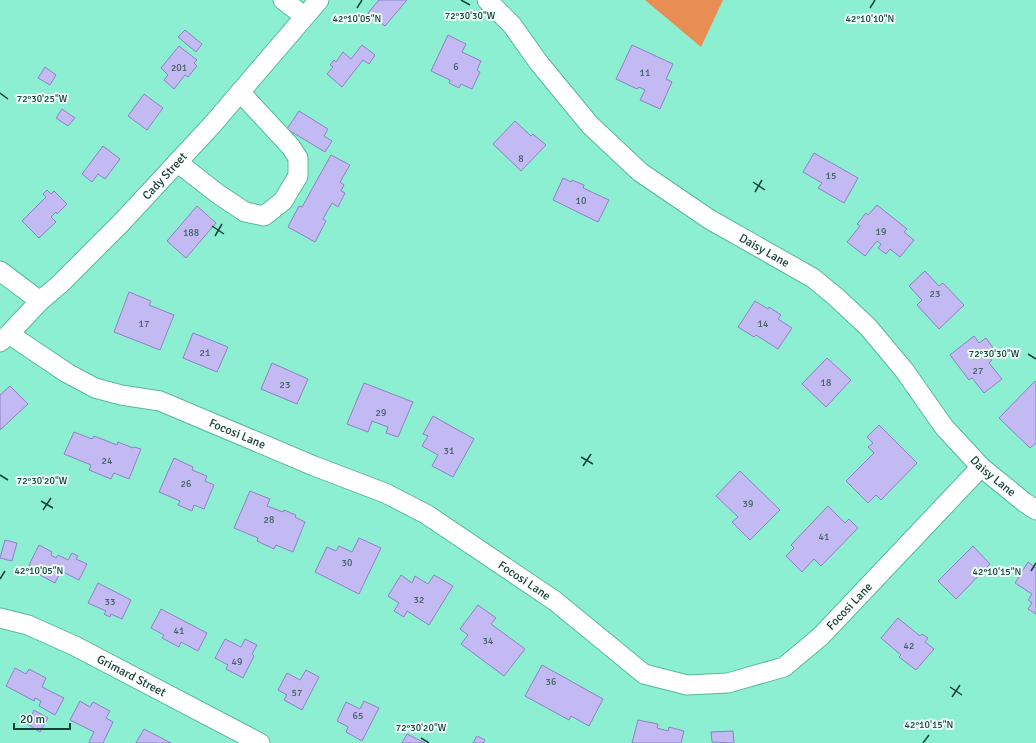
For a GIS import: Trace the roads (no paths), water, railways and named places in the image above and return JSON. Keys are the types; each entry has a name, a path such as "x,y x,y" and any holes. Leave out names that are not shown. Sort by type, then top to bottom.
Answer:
{"street":[{"path":"283,0 304,16"},
{"name":"Cady Street","path":"5,338 121,223 212,125 319,0"},
{"name":"Daisy Lane","path":"487,0 512,25 539,63 590,125 640,172 709,219 813,278 847,307 868,327 904,370 944,427 981,467 1036,510"},
{"path":"177,162 218,194 245,212 264,216 284,201 298,176 298,158 291,147 240,92"},
{"path":"0,271 40,302"},
{"name":"Focosi Lane","path":"5,338 95,388 121,395 160,401 314,466 385,493 426,514 555,601 644,674 687,685 728,683 784,666 820,636 981,467"},
{"name":"Grimard Street","path":"0,618 28,625 75,646 260,743"}]}
